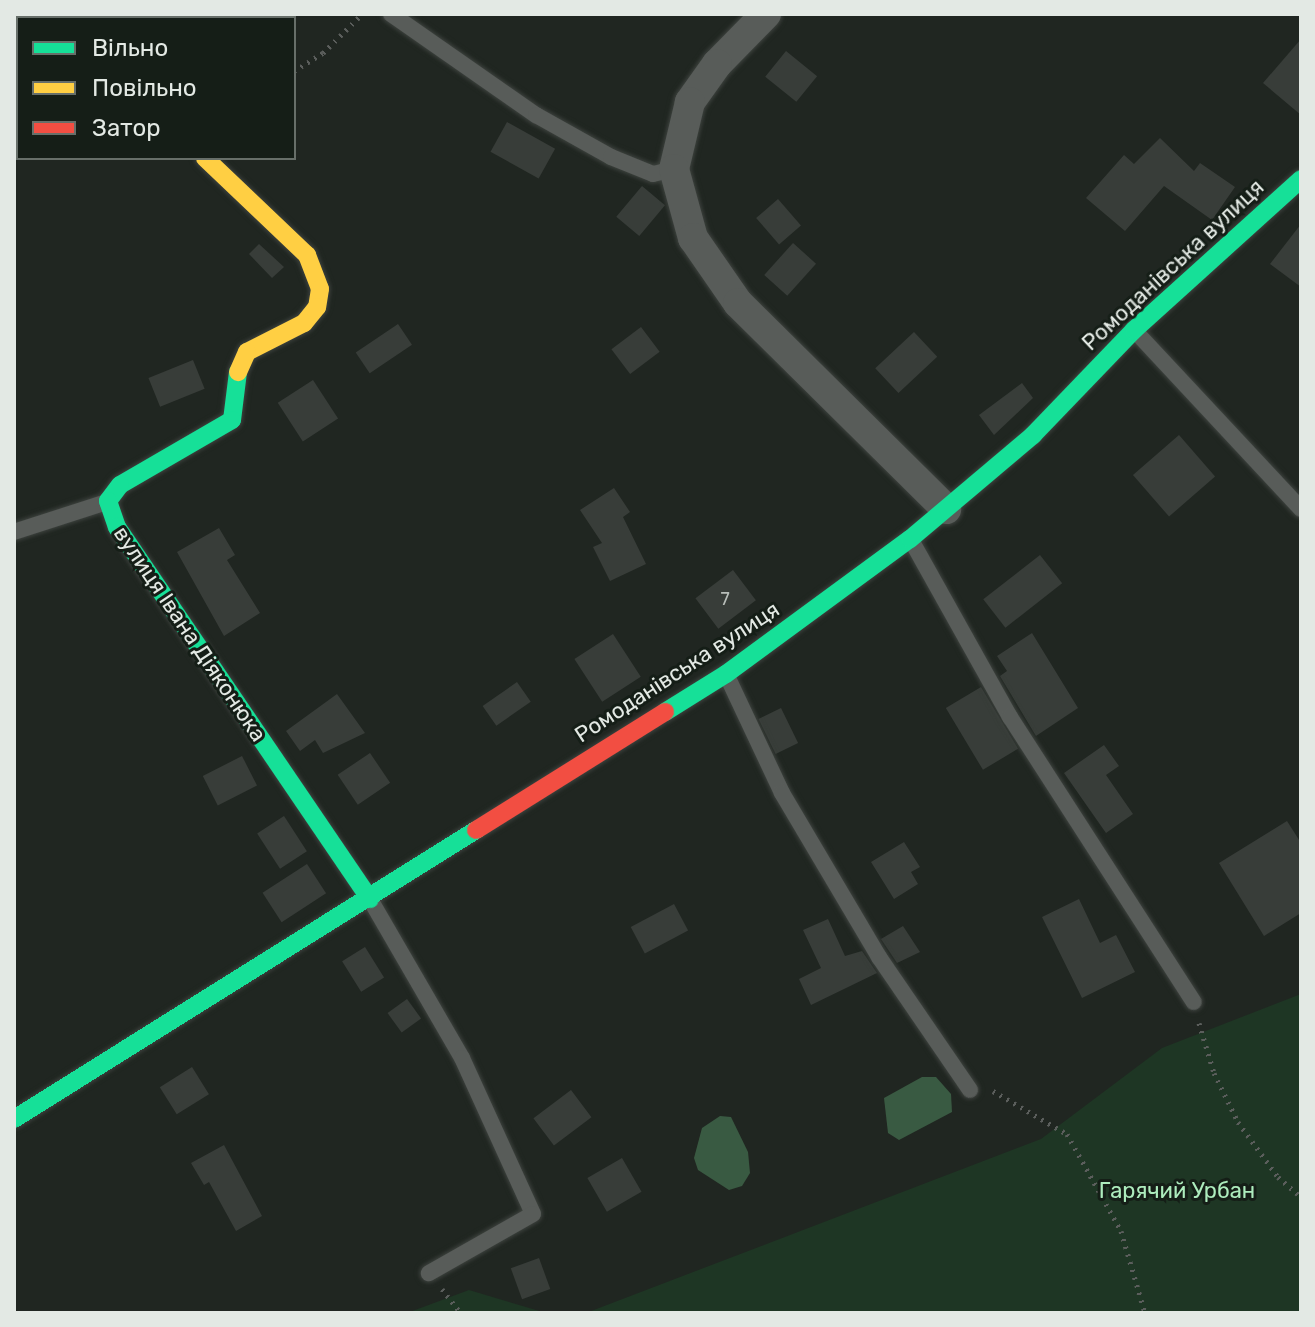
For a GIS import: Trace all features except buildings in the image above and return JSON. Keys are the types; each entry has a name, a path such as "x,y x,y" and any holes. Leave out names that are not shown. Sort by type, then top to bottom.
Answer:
{"street":[{"path":"766,14 717,64 690,102 674,169 693,238 738,303 946,509"},
{"name":"вулиця Івана Діяконюка","path":"207,160 307,255 320,289 317,307 304,323 247,352 239,365 232,420 120,485 108,501 117,527 370,899"},
{"name":"Ромоданівська вулиця","path":"14,1119 726,674 910,539 1033,435 1134,330 1301,179"}],"lane":[{"path":"391,14 523,107 586,143 653,174 674,169"},
{"path":"1134,330 1301,509"},
{"path":"14,532 108,501"},
{"path":"910,539 1010,717 1194,1002"},
{"path":"726,674 782,793 879,957 970,1090"},
{"path":"370,899 462,1058 533,1214 429,1273"}],"path":[{"path":"296,70 323,53 362,14"},
{"path":"1194,1002 1214,1073 1238,1122 1278,1177 1301,1197"},
{"path":"970,1090 997,1091 1067,1134 1121,1231 1145,1313"}],"green space":[{"name":"Гарячий Урбан","path":"1301,994 1301,1313 586,1313 1041,1139 1162,1048"},
{"path":"469,1290 546,1313 407,1313"}],"shaded area":[{"path":"922,1077 936,1077 951,1094 952,1112 899,1140 888,1133 884,1098"},
{"path":"720,1116 731,1117 748,1152 750,1173 742,1186 729,1190 698,1170 694,1158 702,1128"}],"traffic: fast":[{"path":"665,712 726,674 910,539 1033,435 1134,330 1301,179"},
{"path":"238,372 232,420 120,485 108,501 117,527 370,899"},
{"path":"14,1119 476,830"}],"traffic: slow":[{"path":"207,160 307,255 320,289 317,307 304,323 247,352 238,372"}],"traffic: jam":[{"path":"476,830 665,712"}]}
